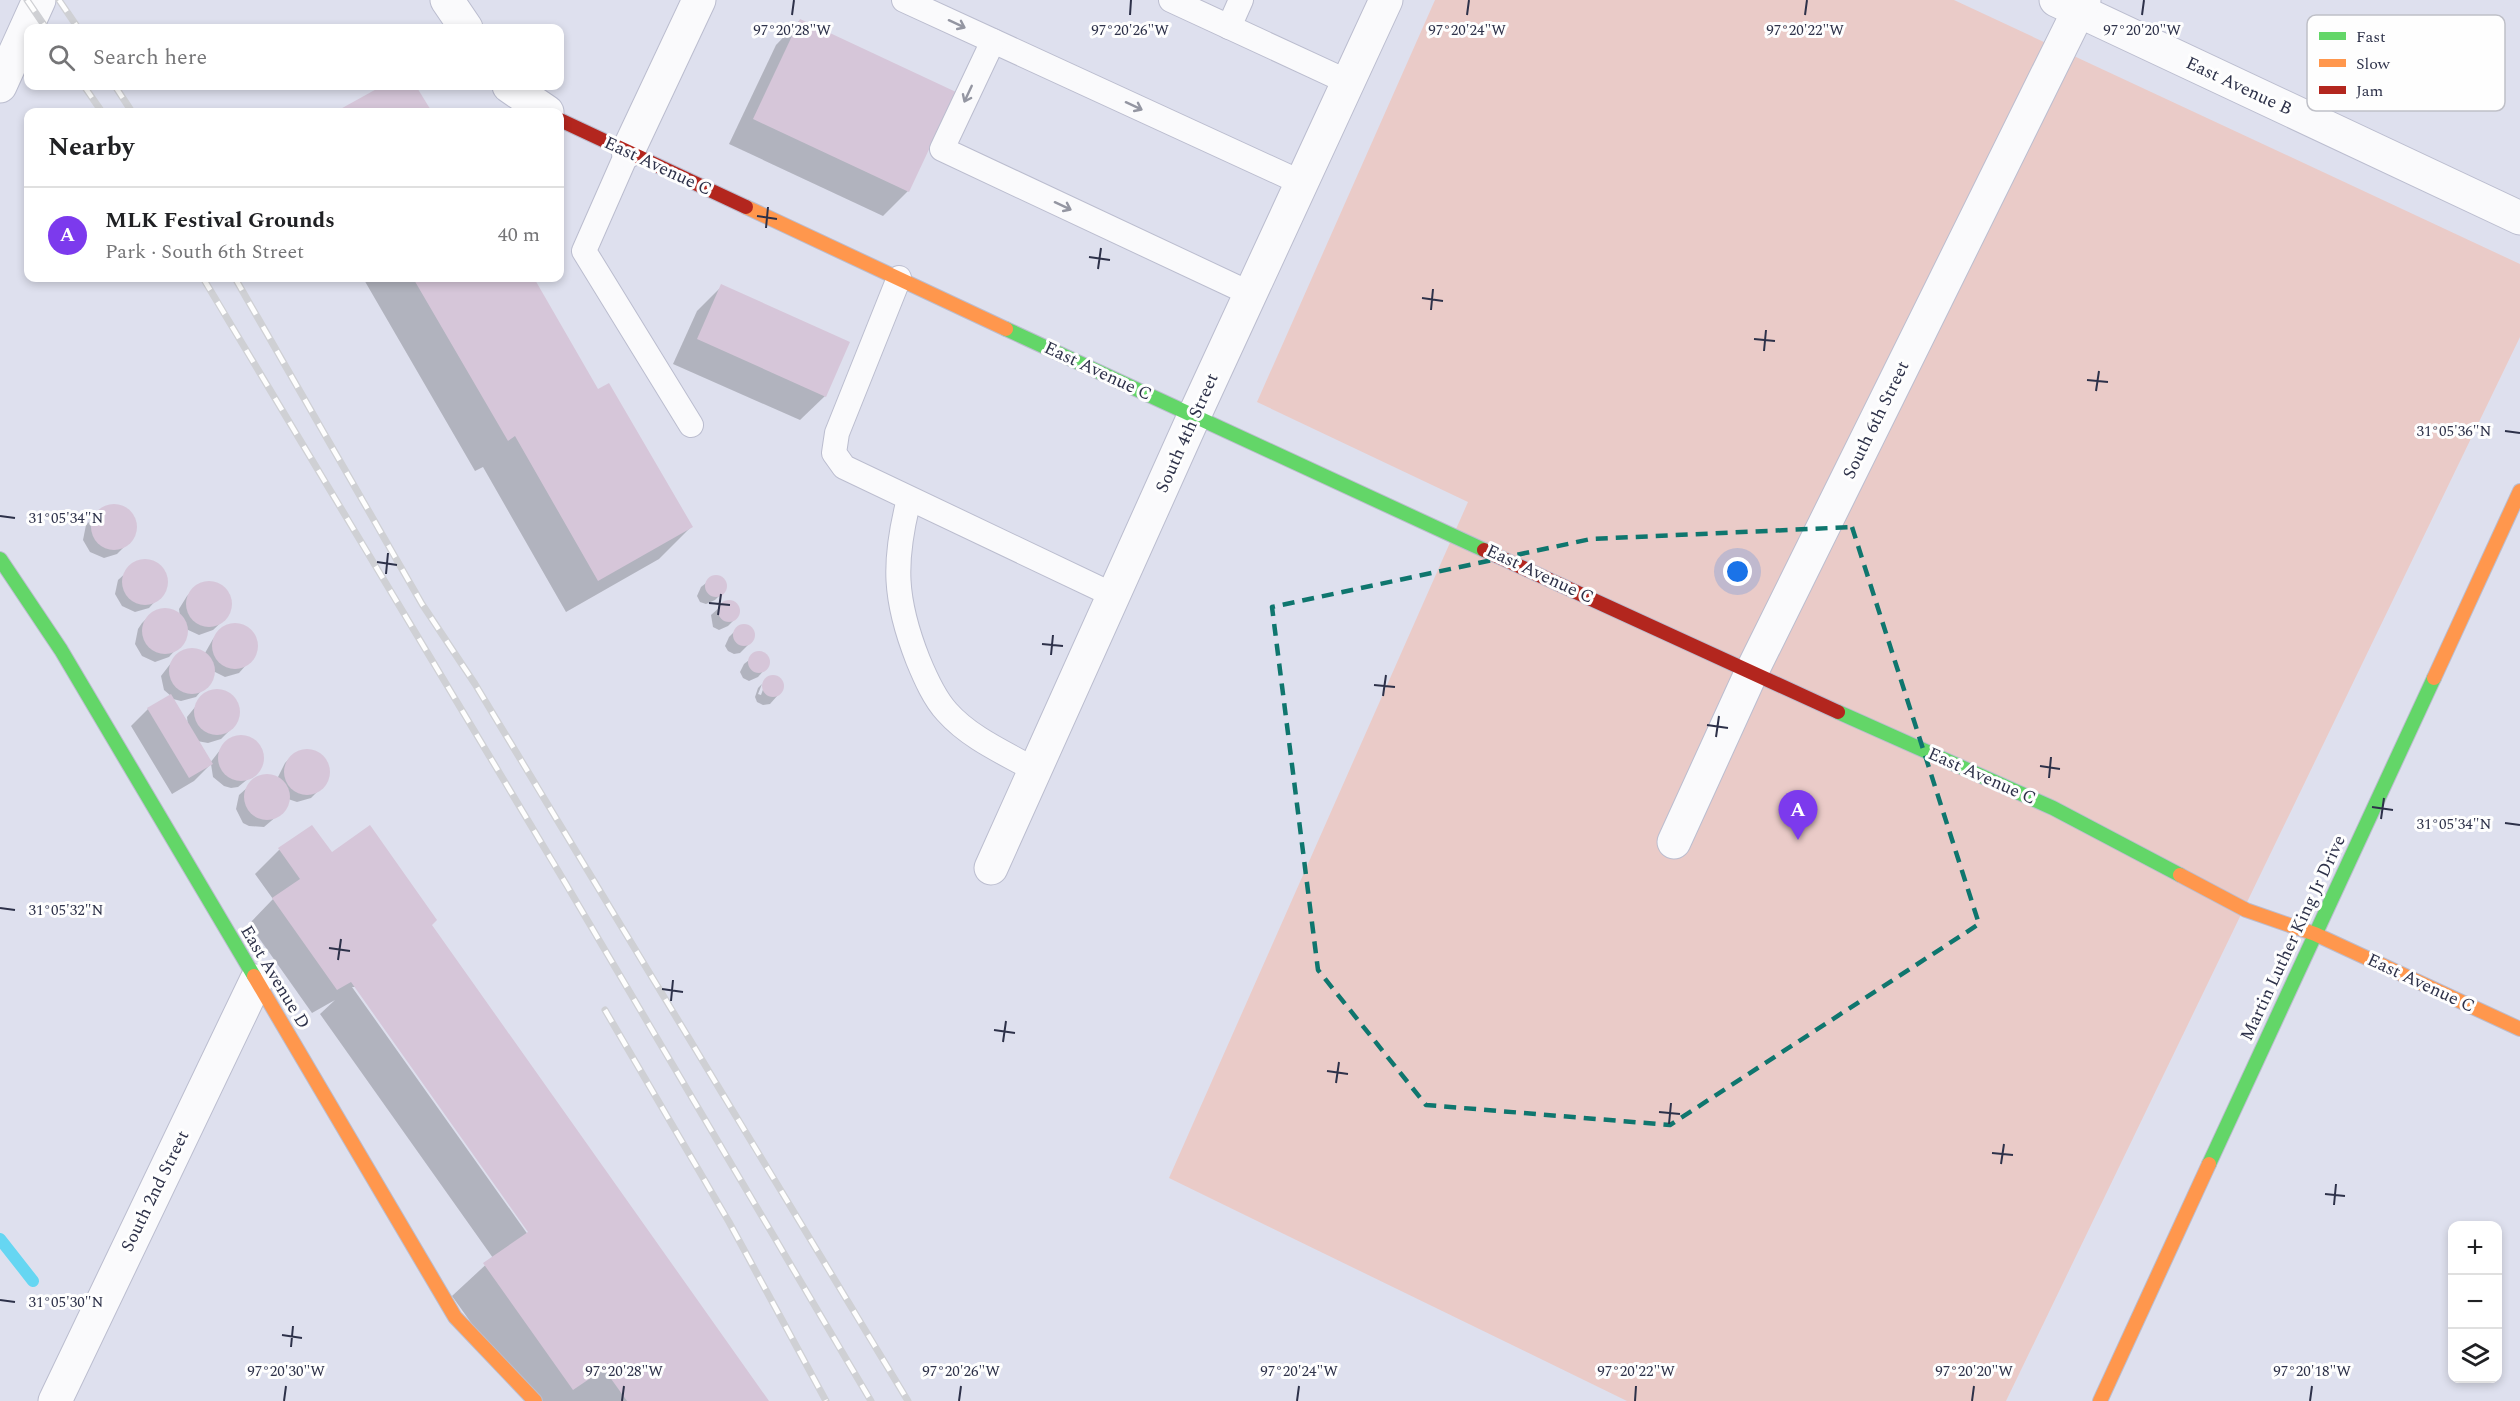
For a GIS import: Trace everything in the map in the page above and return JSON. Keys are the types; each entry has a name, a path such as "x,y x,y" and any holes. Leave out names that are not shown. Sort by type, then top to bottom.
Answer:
{"street":[{"path":"28,24 39,0"},
{"path":"447,0 463,24"},
{"path":"628,151 699,0"},
{"name":"South 4th Street","path":"991,867 1194,416 1386,0"},
{"name":"East Avenue B","path":"2073,3 2520,218"},
{"name":"South 6th Street","path":"1674,842 1752,671 2073,3"},
{"path":"0,86 24,33"},
{"path":"515,90 541,108"},
{"name":"East Avenue C","path":"564,122 1194,416 2053,808 2246,910 2315,934 2520,1029"},
{"name":"Martin Luther King Jr Drive","path":"2100,1401 2520,491"},
{"name":"East Avenue D","path":"0,559 61,650 455,1317 535,1401"},
{"name":"South 2nd Street","path":"55,1401 256,981"}],"lane":[{"path":"904,0 1302,183"},
{"path":"1172,0 1348,82"},
{"path":"1229,27 1241,0"},
{"path":"993,41 942,149 1251,294"},
{"path":"628,151 584,250 691,425"},
{"path":"899,278 837,433 834,453 844,467 1113,595"},
{"path":"909,499 899,537 900,604 908,636 925,678 946,712 975,736 1035,770"}],"highlighted area":[{"path":"1852,527 1979,924 1670,1125 1426,1105 1318,970 1272,607 1591,539"}],"shaded area":[{"path":"1435,0 1954,0 2520,264 2520,337 2006,1401 1627,1401 1169,1178 1468,502 1257,402"}],"building":[{"path":"800,19 956,92 909,192 753,119"},
{"path":"375,90 418,90 430,108 342,108"},
{"path":"415,282 536,282 598,389 609,383 693,527 598,581 515,436 508,441"},
{"path":"721,284 850,342 826,397 697,339"},
{"path":"114,504 130,511 137,527 130,543 114,550 98,543 91,527 98,511"},
{"path":"145,559 161,566 168,582 161,598 145,605 129,598 122,582 129,566"},
{"path":"716,575 724,578 727,586 724,594 716,597 708,594 705,586 708,578"},
{"path":"209,581 225,588 232,604 225,620 209,627 193,620 186,604 193,588"},
{"path":"729,600 737,603 740,611 737,619 729,622 721,619 718,611 721,603"},
{"path":"165,608 181,615 188,631 181,647 165,654 149,647 142,631 149,615"},
{"path":"235,623 251,630 258,646 251,662 235,669 219,662 212,646 219,630"},
{"path":"744,624 752,627 755,635 752,643 744,646 736,643 733,635 736,627"},
{"path":"192,648 208,655 215,671 208,687 192,694 176,687 169,671 176,655"},
{"path":"759,651 767,654 770,662 767,670 759,673 751,670 748,662 751,654"},
{"path":"773,675 781,678 784,686 781,694 773,697 765,694 762,686 765,678"},
{"path":"217,689 233,696 240,712 233,728 217,735 201,728 194,712 201,696"},
{"path":"171,694 213,764 189,778 147,708"},
{"path":"241,735 257,742 264,758 257,774 241,781 225,774 218,758 225,742"},
{"path":"307,749 323,756 330,772 323,788 307,795 291,788 284,772 291,756"},
{"path":"267,774 283,781 290,797 283,813 267,820 251,813 244,797 251,781"},
{"path":"312,825 332,852 370,825 437,920 432,925 769,1401 627,1401 604,1369 573,1390 483,1263 528,1232 351,982 337,990 272,898 300,879 278,848"}],"waterway":[{"path":"0,1239 33,1281"}],"railway":[{"path":"27,0 43,24"},
{"path":"59,0 75,24"},
{"path":"87,90 99,108"},
{"path":"118,90 129,108"},
{"path":"205,282 566,884 871,1401"},
{"path":"237,282 422,604 475,684 908,1401"},
{"path":"605,1010 729,1222 826,1401"}],"traffic: fast":[{"path":"1006,329 1484,550"},
{"path":"0,559 61,650 254,976"},
{"path":"2209,1164 2434,678"},
{"path":"1838,712 2053,808 2180,875"}],"traffic: slow":[{"path":"746,207 1006,329"},
{"path":"2434,678 2520,491"},
{"path":"2180,875 2246,910 2315,934 2520,1029"},
{"path":"254,976 455,1317 535,1401"},
{"path":"2100,1401 2209,1164"}],"traffic: jam":[{"path":"564,122 746,207"},
{"path":"1484,550 1838,712"}],"place":[{"name":"MLK Festival Grounds","path":"1798,840"}]}
